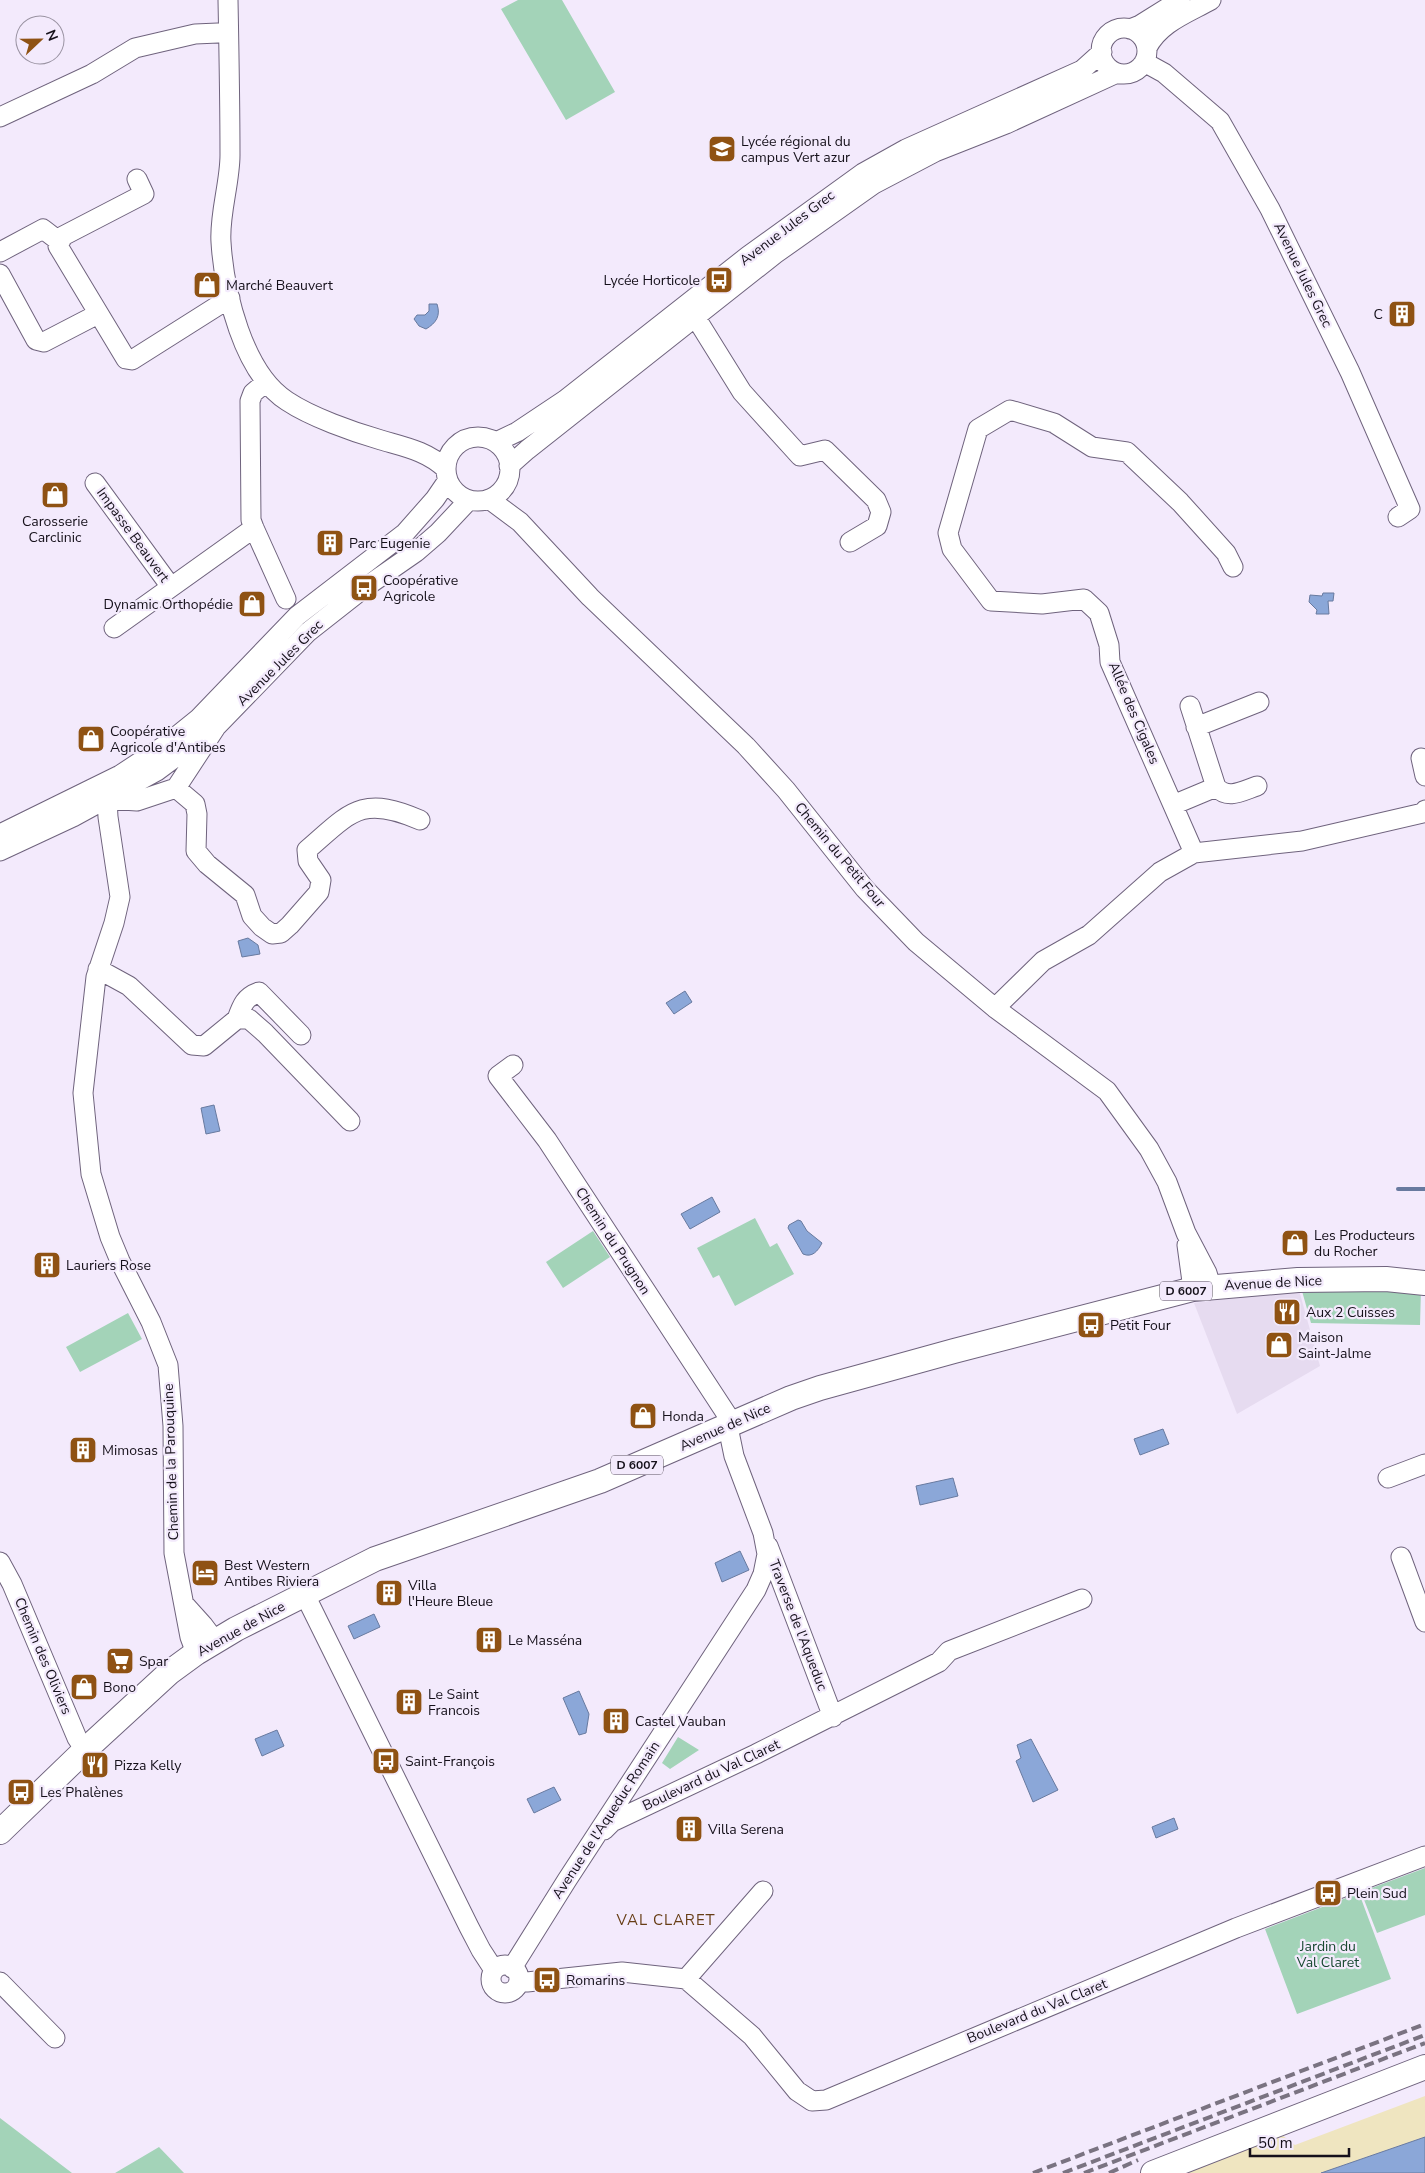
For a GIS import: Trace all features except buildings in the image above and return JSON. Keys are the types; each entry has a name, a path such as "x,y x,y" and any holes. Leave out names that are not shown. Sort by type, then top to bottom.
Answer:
{"main road":[{"name":"Avenue de Nice","path":"0,1832 160,1681 205,1647 360,1566 392,1552 568,1493 731,1426 791,1398 820,1388 1083,1316 1202,1288 1298,1280 1386,1279 1425,1283"},
{"path":"1152,2173 1425,2067"}],"street":[{"path":"224,0 218,33 220,91 228,135"},
{"path":"228,0 228,185 221,240 230,298 237,325 252,361 266,382 287,402 315,416 380,440 414,448 438,462 447,474 453,489 460,496 469,500 489,499 497,494 508,473 507,457 496,442 474,437 457,445 451,451 447,474"},
{"path":"1180,0 1140,25 1130,29 1114,31 1103,44 1104,61 1109,68 1117,73 1132,73 1145,55 1152,37 1160,30 1211,0"},
{"path":"1130,29 1138,33 1144,40 1145,55"},
{"path":"0,118 92,74 135,48 195,34 218,33"},
{"name":"Avenue Jules Grec","path":"496,442 517,432 565,400 748,256 863,173 906,149 1082,70 1102,52"},
{"name":"Avenue Jules Grec","path":"1145,55 1220,122 1270,209 1350,372 1410,509 1398,517"},
{"name":"Avenue Jules Grec","path":"508,473 527,450 813,226 890,174 935,152 1006,124 1117,73"},
{"path":"137,179 144,194 63,236 58,246 126,358 132,360 230,298"},
{"path":"0,252 43,229 60,242"},
{"path":"0,274 36,340 44,342 98,314"},
{"path":"696,318 742,392 800,456 825,450 876,500 881,512 877,526 850,542"},
{"path":"266,382 253,393 250,401 252,520 286,599"},
{"name":"Allée des Cigales","path":"1194,853 1181,802 1110,662 1109,644 1099,613 1084,599 1042,604 991,601 952,550 948,534 978,430 1010,410 1054,423 1092,447 1127,452 1180,502 1226,554 1233,567"},
{"path":"414,448 457,445"},
{"name":"Chemin du Petit Four","path":"508,473 520,522"},
{"name":"Avenue Jules Grec","path":"0,834 120,775 184,731 198,719 297,616 405,533 435,499 447,474"},
{"name":"Impasse Beauvert","path":"95,483 171,587"},
{"name":"Chemin du Petit Four","path":"489,499 520,522 590,597 746,746 786,790 865,889 916,942 995,1008 1107,1091 1149,1149 1167,1182 1186,1234 1202,1288"},
{"name":"Avenue Jules Grec","path":"0,851 107,799 157,771 216,727 308,632 364,588 416,552 438,533 469,500"},
{"name":"Impasse Beauvert","path":"114,628 254,528"},
{"path":"1196,727 1259,702"},
{"path":"1190,706 1216,788 1221,793 1233,795 1257,786"},
{"path":"107,799 137,801 176,788 216,727"},
{"path":"176,788 195,804 197,814 196,851 207,864 245,895 252,916 272,934 281,933 290,926 319,892 321,880 308,861 307,850 350,813 370,807 388,809 420,820"},
{"path":"1181,802 1216,788"},
{"name":"Chemin de la Parouquine","path":"107,799 120,897 114,923 96,977 83,1093 91,1174 110,1237 151,1322 168,1365 173,1426 174,1553 190,1637 205,1647"},
{"path":"995,1008 1043,961 1089,935 1160,872 1194,853 1302,841 1423,813 1425,810"},
{"path":"98,969 129,986 192,1045 204,1046 237,1019 241,1006 249,996 259,992 301,1035"},
{"path":"237,1019 249,1019 266,1033 350,1121"},
{"name":"Chemin du Prugnon","path":"513,1065 498,1076 547,1140 731,1426"},
{"name":"Avenue de l'Aqueduc Romain","path":"508,1973 756,1590 763,1574 767,1554 763,1534 734,1456 731,1426"},
{"path":"1388,1478 1425,1464"},
{"name":"Traverse de l'Aqueduc","path":"763,1534 833,1717"},
{"path":"1401,1557 1425,1622"},
{"name":"Chemin des Oliviers","path":"0,1562 12,1584 77,1738 85,1750"},
{"path":"305,1595 481,1950 508,1973 527,1982 622,1972 686,1979 763,1891"},
{"name":"Boulevard du Val Claret","path":"590,1846 612,1822 833,1717 939,1662 949,1651 1082,1599"},
{"name":"Boulevard du Val Claret","path":"686,1979 752,2036 797,2091 812,2101 826,2100 1236,1928 1425,1856"},
{"path":"0,1982 56,2038"}],"shaded area":[{"path":"1299,1290 1320,1366 1237,1414 1194,1303"}],"green space":[{"path":"518,0 562,0 615,92 566,120 501,9"},
{"path":"755,1218 770,1247 777,1243 794,1274 735,1306 719,1275 713,1278 697,1248"},
{"path":"593,1231 610,1257 563,1288 546,1262"},
{"path":"1421,1289 1420,1325 1311,1323 1302,1291"},
{"path":"128,1313 142,1339 80,1372 66,1347"},
{"path":"678,1737 699,1750 670,1769 662,1763"},
{"path":"1425,1868 1425,1915 1377,1933 1361,1892"},
{"name":"Jardin du Val Claret","path":"1359,1893 1391,1979 1297,2014 1265,1929"},
{"path":"0,2118 72,2173 0,2173"},
{"path":"159,2147 184,2173 115,2173"}],"sand":[{"path":"1425,2096 1425,2137 1321,2173 1187,2173 1282,2135 1295,2145"}],"water":[{"path":"429,304 437,304 438,316 435,322 426,329 419,326 414,319 417,315 425,315 429,311"},
{"path":"1323,593 1334,593 1333,601 1328,601 1329,614 1316,614 1317,610 1309,602 1310,595 1322,596"},
{"path":"248,938 258,945 260,954 242,957 238,941"},
{"path":"685,991 692,1002 674,1014 666,1003"},
{"path":"214,1105 220,1131 206,1134 201,1108"},
{"path":"712,1197 720,1212 690,1229 681,1214"},
{"path":"798,1220 801,1221 807,1231 822,1243 817,1251 812,1254 803,1254 788,1228 789,1225"},
{"path":"1163,1429 1169,1444 1140,1455 1134,1439"},
{"path":"953,1478 958,1496 920,1505 916,1486"},
{"path":"740,1551 749,1570 722,1582 715,1563"},
{"path":"374,1614 380,1627 354,1639 348,1626"},
{"path":"579,1691 589,1714 586,1733 579,1735 563,1698"},
{"path":"277,1730 284,1746 262,1756 255,1739"},
{"path":"1031,1739 1058,1790 1033,1802 1016,1761 1021,1758 1017,1745"},
{"path":"554,1787 561,1800 534,1813 527,1799"},
{"path":"1174,1818 1178,1829 1156,1838 1152,1827"},
{"path":"1425,2137 1425,2173 1321,2173"}],"waterway":[{"path":"1398,1189 1425,1189"}],"railway":[{"path":"1033,2173 1425,2024"},
{"path":"1063,2173 1425,2035"},
{"path":"1084,2173 1425,2043"},
{"path":"1109,2173 1138,2160"}],"place":[{"name":"Lycée régional du campus Vert azur","path":"722,149"},
{"name":"Lycée Horticole","path":"719,280"},
{"name":"Marché Beauvert","path":"207,285"},
{"name":"C","path":"1402,314"},
{"name":"Carosserie Carclinic","path":"55,495"},
{"name":"Parc Eugenie","path":"330,543"},
{"name":"Coopérative Agricole","path":"364,588"},
{"name":"Dynamic Orthopédie","path":"252,604"},
{"name":"Coopérative Agricole d'Antibes","path":"91,739"},
{"name":"Les Producteurs du Rocher","path":"1295,1243"},
{"name":"Lauriers Rose","path":"47,1265"},
{"name":"Aux 2 Cuisses","path":"1287,1312"},
{"name":"Petit Four","path":"1091,1325"},
{"name":"Maison Saint-Jalme","path":"1279,1345"},
{"name":"Honda","path":"643,1416"},
{"name":"Mimosas","path":"83,1450"},
{"name":"Best Western Antibes Riviera","path":"205,1573"},
{"name":"Villa l'Heure Bleue","path":"389,1593"},
{"name":"Le Masséna","path":"489,1640"},
{"name":"Spar","path":"120,1661"},
{"name":"Bono","path":"84,1687"},
{"name":"Le Saint Francois","path":"409,1702"},
{"name":"Castel Vauban","path":"616,1721"},
{"name":"Saint-François","path":"386,1761"},
{"name":"Pizza Kelly","path":"95,1765"},
{"name":"Les Phalènes","path":"21,1792"},
{"name":"Villa Serena","path":"689,1829"},
{"name":"Plein Sud","path":"1328,1893"},
{"name":"Romarins","path":"547,1980"}],"district":[{"name":"VAL CLARET","path":"666,1920"}]}
